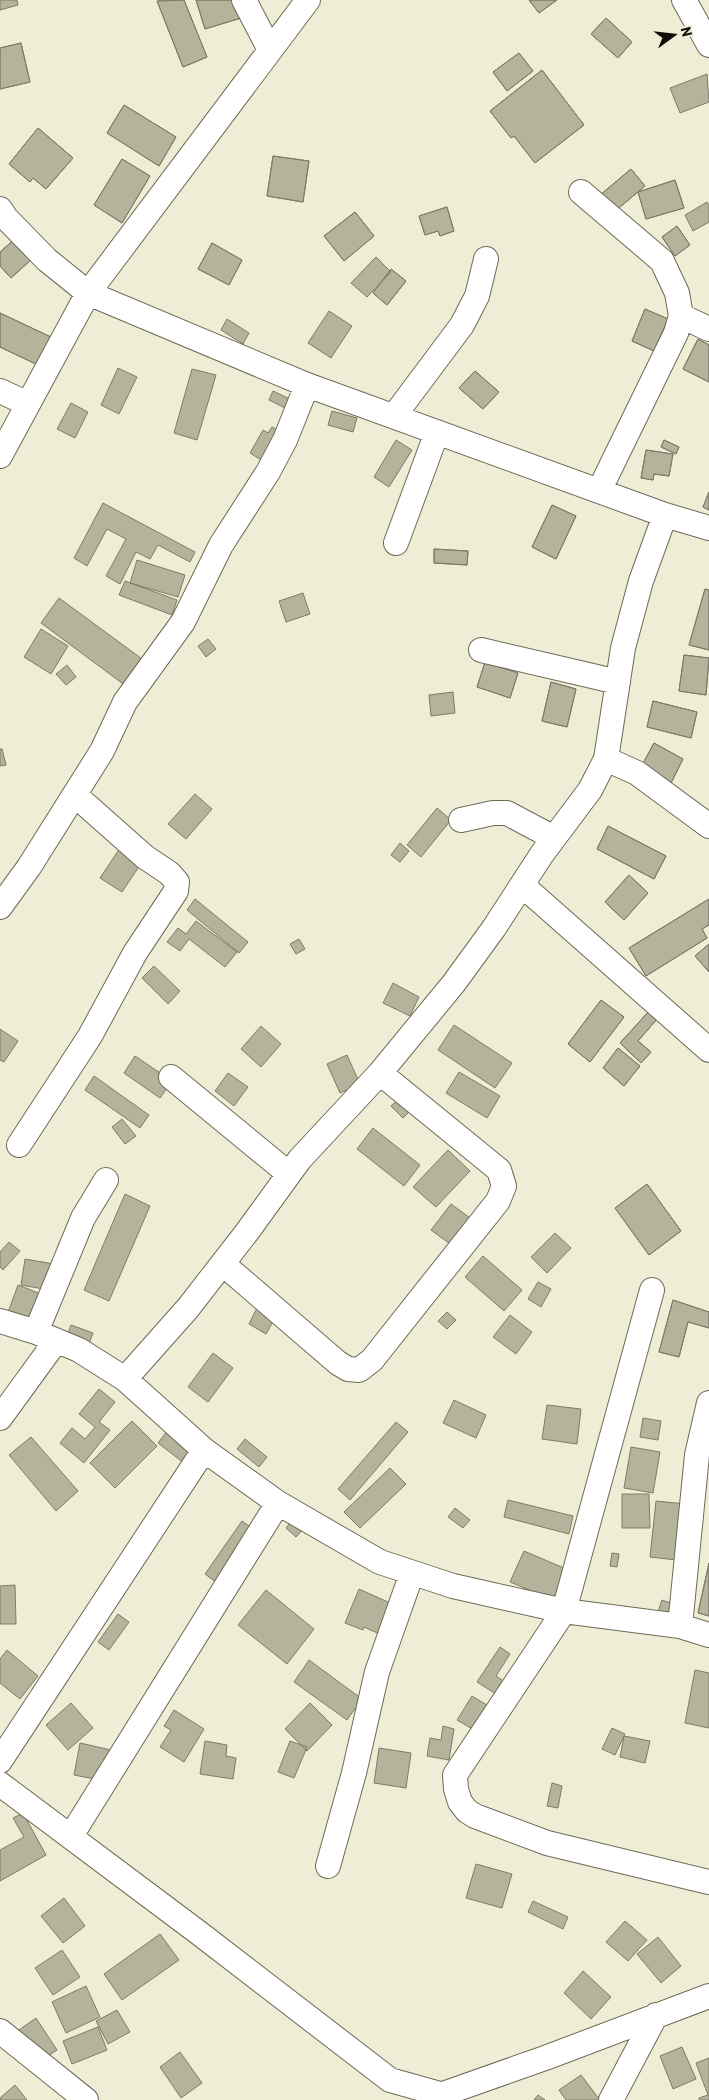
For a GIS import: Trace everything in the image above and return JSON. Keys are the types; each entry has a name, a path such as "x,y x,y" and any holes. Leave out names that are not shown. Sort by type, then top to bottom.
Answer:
{"street":[{"path":"244,0 270,50"},
{"path":"0,456 88,293 308,0"},
{"path":"684,0 709,45"},
{"path":"582,192 662,261 677,293 681,316 676,334 599,491"},
{"path":"2,216 47,260 88,293 307,385 665,515 709,528"},
{"path":"394,416 462,325 477,296 486,259"},
{"path":"681,316 709,329"},
{"path":"0,908 76,795 102,751 125,702 183,622 221,545 268,472 285,440 307,385"},
{"path":"0,391 28,404"},
{"path":"396,543 437,432"},
{"path":"125,1380 188,1308 300,1159 380,1073 454,983 554,838 590,790 606,759 623,648 641,581 665,515"},
{"path":"481,650 618,682"},
{"path":"606,759 637,773 709,826"},
{"path":"19,1145 90,1036 135,953 176,891 177,882 170,874 145,858 76,795"},
{"path":"461,820 493,813 508,812 554,838"},
{"path":"522,885 709,1050"},
{"path":"222,1264 338,1363 348,1369 359,1370 372,1360 498,1201 504,1186 499,1170 380,1073"},
{"path":"171,1077 289,1174"},
{"path":"0,1418 46,1337 83,1218 106,1180"},
{"path":"652,1290 564,1611 455,1775 456,1790 460,1802 474,1816 547,1843 709,1882"},
{"path":"0,1321 79,1350 125,1380 204,1450 278,1503 380,1562 453,1586 564,1611 680,1626 709,1634"},
{"path":"680,1626 697,1455 709,1403"},
{"path":"0,1761 204,1450"},
{"path":"71,1836 278,1503"},
{"path":"328,1866 354,1773 377,1672 412,1573"},
{"path":"0,1784 71,1836 388,2090 433,2097 545,2058 709,1996"},
{"path":"610,2100 656,2015"},
{"path":"0,2031 86,2100"}],"building":[{"path":"0,0 17,0 18,5 0,10"},
{"path":"184,0 207,57 183,67 157,1"},
{"path":"184,0 207,57 183,67 157,1"},
{"path":"196,0 235,0 241,18 205,29"},
{"path":"196,0 235,0 241,18 205,29"},
{"path":"529,0 557,0 539,13"},
{"path":"529,0 557,0 539,13"},
{"path":"606,18 632,42 618,58 591,34"},
{"path":"606,18 632,42 618,58 591,34"},
{"path":"21,43 30,82 0,89 0,48"},
{"path":"21,43 30,82 0,89 0,48"},
{"path":"519,53 533,71 507,91 493,72"},
{"path":"519,53 533,71 507,91 493,72"},
{"path":"542,70 584,125 535,163 514,136 511,138 490,111"},
{"path":"542,70 584,125 535,163 514,136 511,138 490,111"},
{"path":"707,74 709,102 680,113 670,88"},
{"path":"124,105 176,137 159,166 107,133"},
{"path":"124,105 176,137 159,166 107,133"},
{"path":"38,128 73,158 46,189 33,178 30,182 9,164"},
{"path":"38,128 73,158 46,189 33,178 30,182 9,164"},
{"path":"273,156 309,161 303,202 267,196"},
{"path":"273,156 309,161 303,202 267,196"},
{"path":"122,159 150,176 122,223 94,205"},
{"path":"122,159 150,176 122,223 94,205"},
{"path":"631,169 645,186 607,218 593,201"},
{"path":"631,169 645,186 607,218 593,201"},
{"path":"675,180 684,208 646,219 638,192"},
{"path":"675,180 684,208 646,219 638,192"},
{"path":"707,202 709,206 709,222 693,231 685,215"},
{"path":"447,207 454,231 440,236 438,231 425,235 419,216"},
{"path":"447,207 454,231 440,236 438,231 425,235 419,216"},
{"path":"355,212 374,236 344,261 324,236"},
{"path":"355,212 374,236 344,261 324,236"},
{"path":"677,226 690,245 675,256 662,237"},
{"path":"677,226 690,245 675,256 662,237"},
{"path":"16,238 33,258 11,278 0,266 0,252"},
{"path":"16,238 33,258 11,278 0,266 0,252"},
{"path":"212,243 242,260 229,285 198,269"},
{"path":"212,243 242,260 229,285 198,269"},
{"path":"376,257 391,272 367,297 351,283"},
{"path":"391,269 406,281 387,305 373,293"},
{"path":"391,269 406,281 387,305 373,293"},
{"path":"645,309 668,319 654,351 632,341"},
{"path":"645,309 668,319 654,351 632,341"},
{"path":"329,311 352,326 331,358 308,343"},
{"path":"0,313 53,338 40,366 0,347"},
{"path":"0,313 53,338 40,366 0,347"},
{"path":"227,319 249,333 243,344 221,330"},
{"path":"698,339 709,345 709,382 683,369"},
{"path":"698,339 709,345 709,382 683,369"},
{"path":"118,368 137,377 119,414 101,405"},
{"path":"192,369 216,375 197,440 174,433"},
{"path":"475,371 499,392 483,409 459,388"},
{"path":"475,371 499,392 483,409 459,388"},
{"path":"273,391 290,399 285,408 269,400"},
{"path":"71,403 88,412 75,438 57,429"},
{"path":"332,411 357,418 353,432 328,425"},
{"path":"272,427 289,437 271,466 250,453 263,430 268,433"},
{"path":"396,440 412,450 389,487 374,477"},
{"path":"664,440 679,447 676,454 661,447"},
{"path":"664,440 679,447 676,454 661,447"},
{"path":"646,450 673,454 669,476 654,474 653,480 641,478"},
{"path":"646,450 673,454 669,476 654,474 653,480 641,478"},
{"path":"709,492 709,510 703,507"},
{"path":"709,492 709,510 703,507"},
{"path":"103,503 195,552 190,562 158,545 150,559 136,552 120,584 106,576 126,539 107,529 87,566 74,558"},
{"path":"552,505 576,516 556,559 532,547"},
{"path":"552,505 576,516 556,559 532,547"},
{"path":"434,549 468,551 467,565 434,563"},
{"path":"434,549 468,551 467,565 434,563"},
{"path":"137,560 185,575 178,597 130,583"},
{"path":"125,581 177,600 172,615 119,595"},
{"path":"705,589 709,590 709,650 689,645"},
{"path":"705,589 709,590 709,650 689,645"},
{"path":"303,593 310,614 286,622 279,601"},
{"path":"59,598 149,664 130,689 41,623"},
{"path":"41,629 68,646 51,674 24,657"},
{"path":"208,639 216,649 206,657 198,646"},
{"path":"684,655 709,658 706,695 679,691"},
{"path":"684,655 709,658 706,695 679,691"},
{"path":"485,662 518,673 510,698 477,687"},
{"path":"485,662 518,673 510,698 477,687"},
{"path":"67,665 76,677 66,685 56,674"},
{"path":"551,682 576,689 567,727 542,721"},
{"path":"551,682 576,689 567,727 542,721"},
{"path":"453,692 455,713 431,716 429,695"},
{"path":"653,701 697,712 691,738 647,727"},
{"path":"653,701 697,712 691,738 647,727"},
{"path":"654,743 683,759 670,785 640,769"},
{"path":"654,743 683,759 670,785 640,769"},
{"path":"0,749 2,749 6,765 0,766"},
{"path":"195,794 212,809 186,839 168,824"},
{"path":"437,808 451,820 421,857 407,845"},
{"path":"608,826 666,856 654,879 597,849"},
{"path":"608,826 666,856 654,879 597,849"},
{"path":"400,843 409,851 400,862 391,855"},
{"path":"122,845 144,859 122,892 100,878"},
{"path":"629,875 648,893 624,920 605,902"},
{"path":"629,875 648,893 624,920 605,902"},
{"path":"195,899 248,942 239,953 187,910"},
{"path":"709,899 709,925 702,929 707,938 646,976 629,948"},
{"path":"709,899 709,925 702,929 707,938 646,976 629,948"},
{"path":"196,921 237,952 225,967 189,939 180,951 167,942 178,928 186,934"},
{"path":"299,939 305,949 296,954 290,944"},
{"path":"709,944 709,972 695,956"},
{"path":"709,944 709,972 695,956"},
{"path":"154,966 180,991 168,1004 142,978"},
{"path":"393,983 419,997 410,1016 383,1003"},
{"path":"601,1000 624,1017 590,1062 568,1044"},
{"path":"601,1000 624,1017 590,1062 568,1044"},
{"path":"650,1010 658,1018 638,1041 651,1052 641,1063 620,1043"},
{"path":"650,1010 658,1018 638,1041 651,1052 641,1063 620,1043"},
{"path":"454,1025 512,1063 495,1088 438,1050"},
{"path":"261,1026 281,1044 261,1067 241,1049"},
{"path":"0,1029 18,1041 4,1062 0,1060"},
{"path":"618,1048 640,1066 624,1086 603,1068"},
{"path":"618,1048 640,1066 624,1086 603,1068"},
{"path":"347,1055 360,1084 340,1093 327,1064"},
{"path":"135,1056 172,1081 160,1098 124,1073"},
{"path":"459,1072 500,1096 487,1118 446,1093"},
{"path":"228,1073 248,1087 234,1106 215,1091"},
{"path":"94,1076 149,1115 140,1128 85,1090"},
{"path":"400,1098 411,1110 403,1118 391,1106"},
{"path":"122,1119 136,1136 125,1144 112,1127"},
{"path":"373,1128 420,1165 404,1186 357,1149"},
{"path":"448,1150 470,1171 436,1207 413,1187"},
{"path":"647,1184 681,1231 649,1255 615,1208"},
{"path":"647,1184 681,1231 649,1255 615,1208"},
{"path":"125,1194 150,1206 109,1301 84,1290"},
{"path":"451,1204 477,1223 457,1249 431,1230"},
{"path":"555,1233 571,1248 547,1273 531,1257"},
{"path":"9,1242 20,1251 3,1270 0,1267 0,1252"},
{"path":"483,1256 522,1290 504,1311 465,1277"},
{"path":"25,1259 60,1265 55,1291 21,1285"},
{"path":"538,1282 551,1289 541,1307 528,1299"},
{"path":"18,1285 46,1296 36,1325 7,1315"},
{"path":"673,1300 709,1312 709,1328 688,1322 679,1357 659,1352"},
{"path":"673,1300 709,1312 709,1328 688,1322 679,1357 659,1352"},
{"path":"258,1306 276,1316 266,1334 249,1324"},
{"path":"447,1312 456,1320 447,1329 438,1321"},
{"path":"510,1315 532,1332 516,1354 493,1337"},
{"path":"71,1325 93,1333 89,1344 67,1336"},
{"path":"213,1353 233,1368 208,1402 188,1387"},
{"path":"99,1389 115,1402 99,1422 110,1430 84,1463 60,1443 72,1428 85,1439 95,1427 79,1414"},
{"path":"454,1400 486,1415 476,1438 443,1423"},
{"path":"547,1405 581,1409 577,1444 542,1439"},
{"path":"643,1418 661,1421 658,1440 640,1437"},
{"path":"132,1421 157,1446 115,1488 90,1463"},
{"path":"396,1422 408,1432 350,1500 338,1489"},
{"path":"168,1430 194,1450 184,1463 158,1443"},
{"path":"31,1437 78,1491 56,1511 9,1455"},
{"path":"245,1439 267,1457 259,1467 237,1449"},
{"path":"631,1447 660,1452 653,1493 624,1488"},
{"path":"390,1468 406,1484 360,1528 344,1512"},
{"path":"622,1494 649,1494 650,1528 622,1528"},
{"path":"508,1500 573,1516 569,1534 504,1517"},
{"path":"656,1501 686,1504 685,1561 650,1557"},
{"path":"455,1508 470,1520 463,1528 448,1517"},
{"path":"293,1519 304,1528 296,1537 286,1528"},
{"path":"242,1521 262,1535 224,1588 205,1574"},
{"path":"524,1551 571,1571 558,1602 510,1582"},
{"path":"612,1553 619,1554 617,1567 610,1566"},
{"path":"709,1563 709,1616 698,1613"},
{"path":"709,1563 709,1616 698,1613"},
{"path":"15,1585 16,1624 0,1624 0,1586"},
{"path":"359,1589 399,1607 386,1637 364,1627 363,1630 345,1623"},
{"path":"266,1590 314,1629 287,1664 238,1625"},
{"path":"662,1600 676,1605 672,1617 658,1612"},
{"path":"118,1614 129,1622 109,1650 98,1642"},
{"path":"500,1647 510,1654 496,1676 508,1684 510,1703 477,1682"},
{"path":"7,1650 38,1676 20,1699 0,1683 0,1659"},
{"path":"309,1660 362,1699 347,1720 294,1682"},
{"path":"695,1670 709,1673 709,1728 685,1723"},
{"path":"472,1696 500,1713 486,1737 457,1720"},
{"path":"71,1703 93,1728 68,1750 46,1725"},
{"path":"310,1703 332,1725 307,1751 285,1729"},
{"path":"174,1710 204,1729 184,1762 160,1747 171,1730 164,1726"},
{"path":"443,1726 454,1729 449,1760 427,1756 430,1738 441,1740"},
{"path":"612,1728 625,1734 615,1755 602,1749"},
{"path":"624,1736 650,1741 645,1763 620,1757"},
{"path":"205,1741 227,1745 226,1756 236,1758 233,1779 200,1774"},
{"path":"290,1741 307,1747 294,1778 278,1772"},
{"path":"80,1743 111,1750 105,1781 74,1775"},
{"path":"379,1748 411,1753 406,1788 374,1783"},
{"path":"552,1783 562,1786 558,1808 547,1806"},
{"path":"23,1813 46,1855 0,1881 0,1850 24,1837 13,1818"},
{"path":"476,1864 512,1874 502,1908 466,1898"},
{"path":"64,1898 85,1926 63,1943 41,1916"},
{"path":"533,1901 568,1917 563,1929 528,1912"},
{"path":"625,1921 647,1940 628,1961 606,1942"},
{"path":"160,1934 179,1960 122,2000 104,1974"},
{"path":"658,1937 681,1966 661,1983 637,1954"},
{"path":"62,1950 80,1977 53,1995 35,1968"},
{"path":"583,1971 611,1997 591,2019 564,1993"},
{"path":"86,1986 100,2017 66,2033 52,2002"},
{"path":"117,2010 130,2032 108,2044 96,2021"},
{"path":"36,2018 57,2050 40,2061 19,2030"},
{"path":"98,2027 107,2050 72,2064 63,2041"},
{"path":"682,2047 696,2079 673,2089 660,2056"},
{"path":"180,2052 202,2083 181,2098 160,2067"},
{"path":"709,2058 709,2100 699,2100 699,2098 708,2095 696,2063"},
{"path":"581,2075 600,2100 566,2100 559,2090"},
{"path":"15,2085 27,2100 0,2100 0,2098"},
{"path":"538,2095 545,2100 534,2100"}]}
